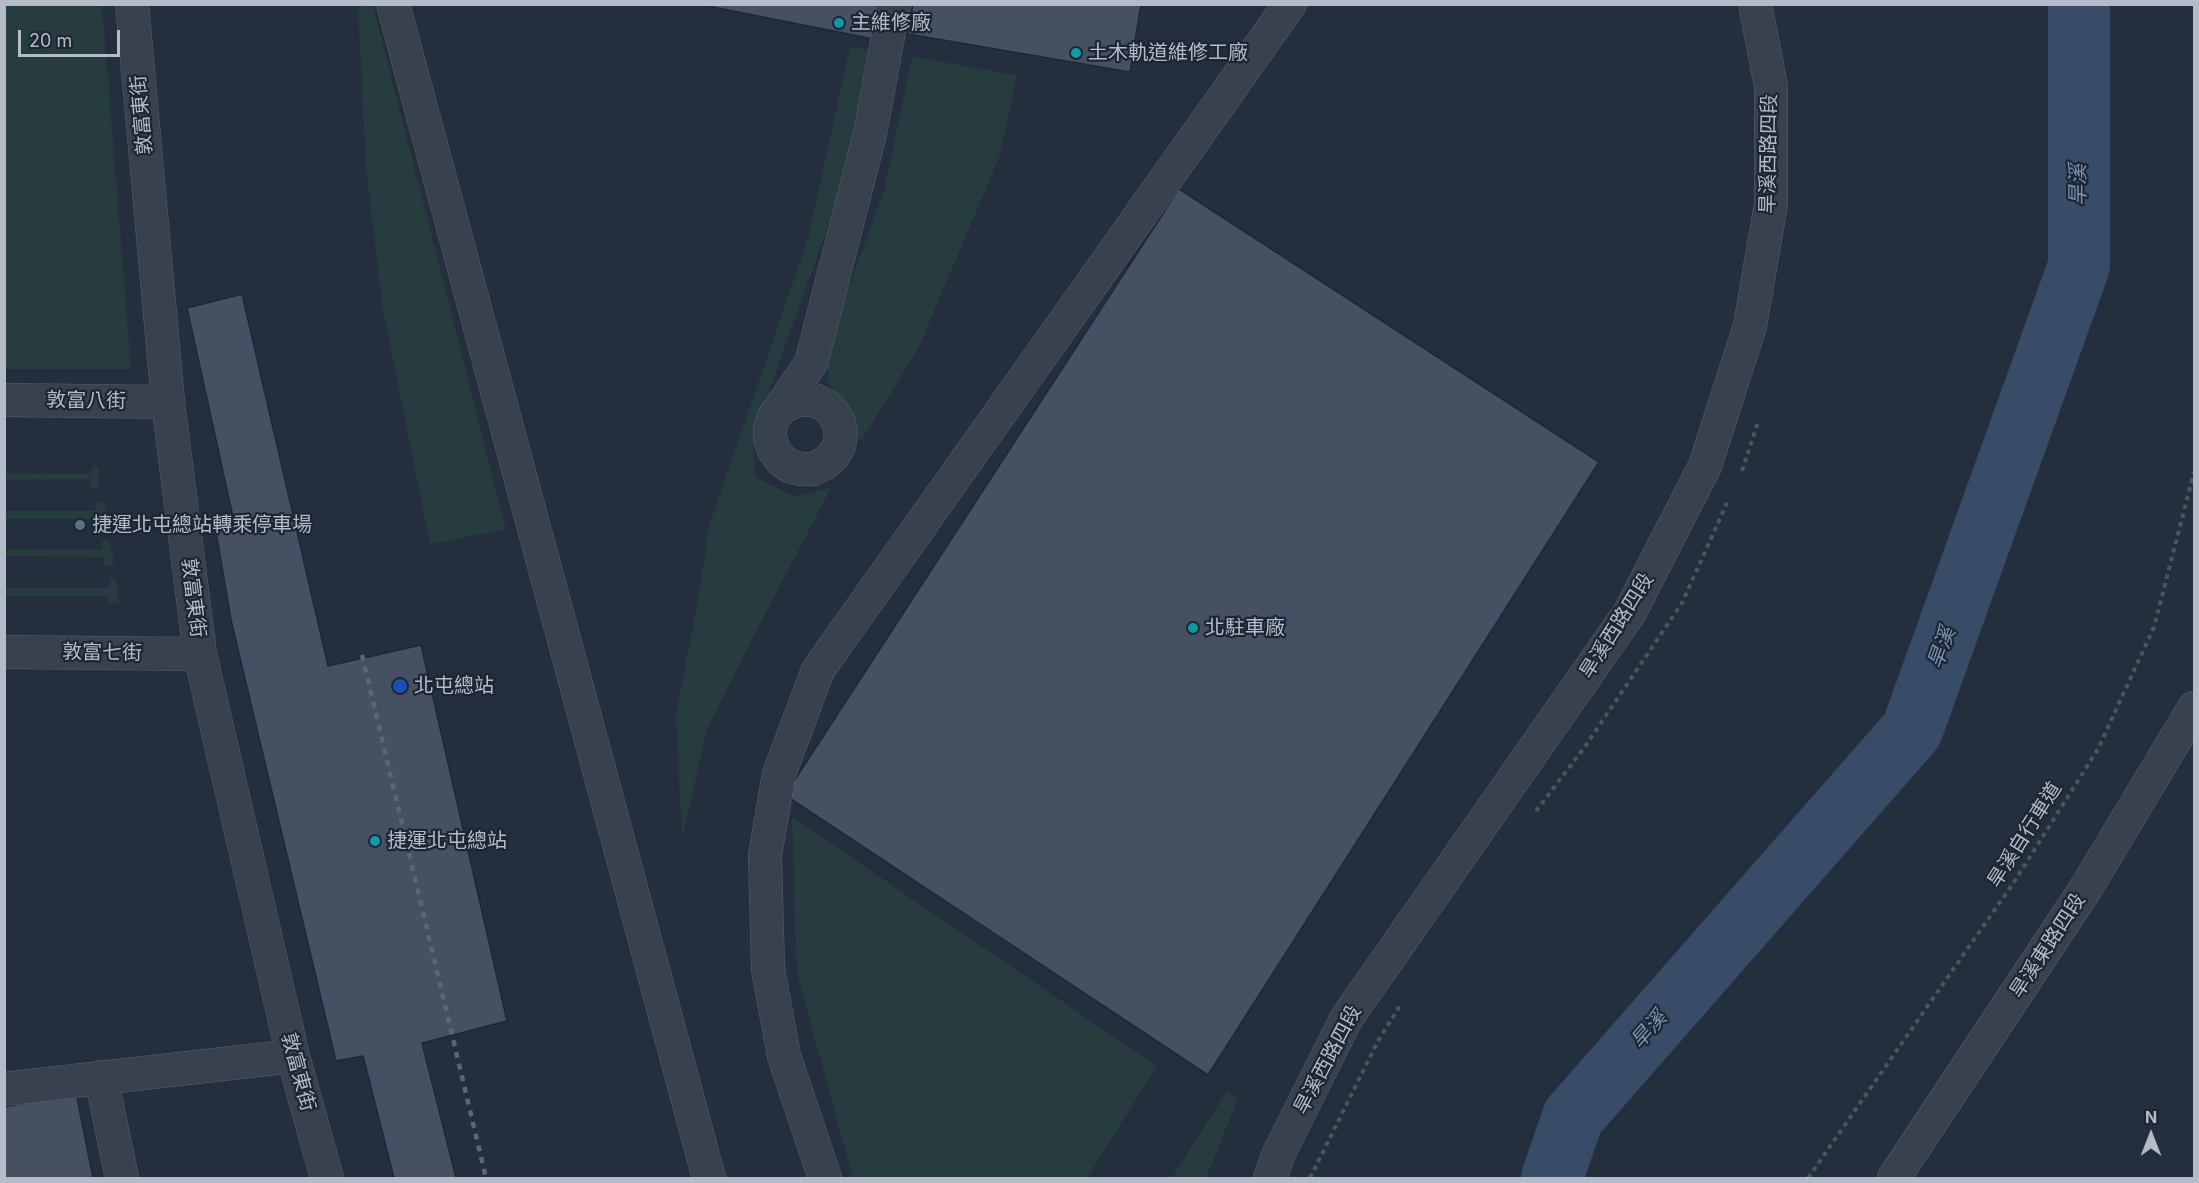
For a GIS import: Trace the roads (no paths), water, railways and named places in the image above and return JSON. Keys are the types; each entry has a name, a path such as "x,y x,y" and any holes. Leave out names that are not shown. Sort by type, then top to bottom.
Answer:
{"street":[{"name":"敦富東街","path":"132,4 168,402 200,654 293,1056 327,1179"},
{"path":"393,4 709,1179"},
{"path":"781,408 797,400 814,400 825,405 839,423 841,435 839,446 833,456 824,464 813,469 790,466 774,450 770,439 770,428 774,417 811,363 870,134 894,4"},
{"path":"825,1179 784,1056 768,969 765,855 779,774 818,670 1290,4"},
{"name":"旱溪西路四段","path":"1270,1179 1279,1153 1346,1019 1630,612 1705,466 1750,326 1771,204 1771,86 1755,4"},
{"path":"811,363 815,383 825,405"},
{"name":"敦富八街","path":"4,400 168,402"},
{"name":"敦富七街","path":"4,652 200,654"},
{"name":"旱溪東路四段","path":"1894,1179 2086,888 2194,708"},
{"path":"4,1089 293,1056"},
{"path":"101,1077 122,1179"}],"waterway":[{"name":"旱溪","path":"1552,1178 1573,1117 1912,730 2079,266 2079,4"}],"railway":[{"path":"362,655 486,1178"}],"place":[{"name":"主維修廠","path":"839,23"},
{"name":"土木軌道維修工廠","path":"1076,53"},
{"name":"捷運北屯總站轉乘停車場","path":"80,525"},
{"name":"北駐車廠","path":"1193,628"},
{"name":"北屯總站","path":"400,686"},
{"name":"捷運北屯總站","path":"375,841"}]}
